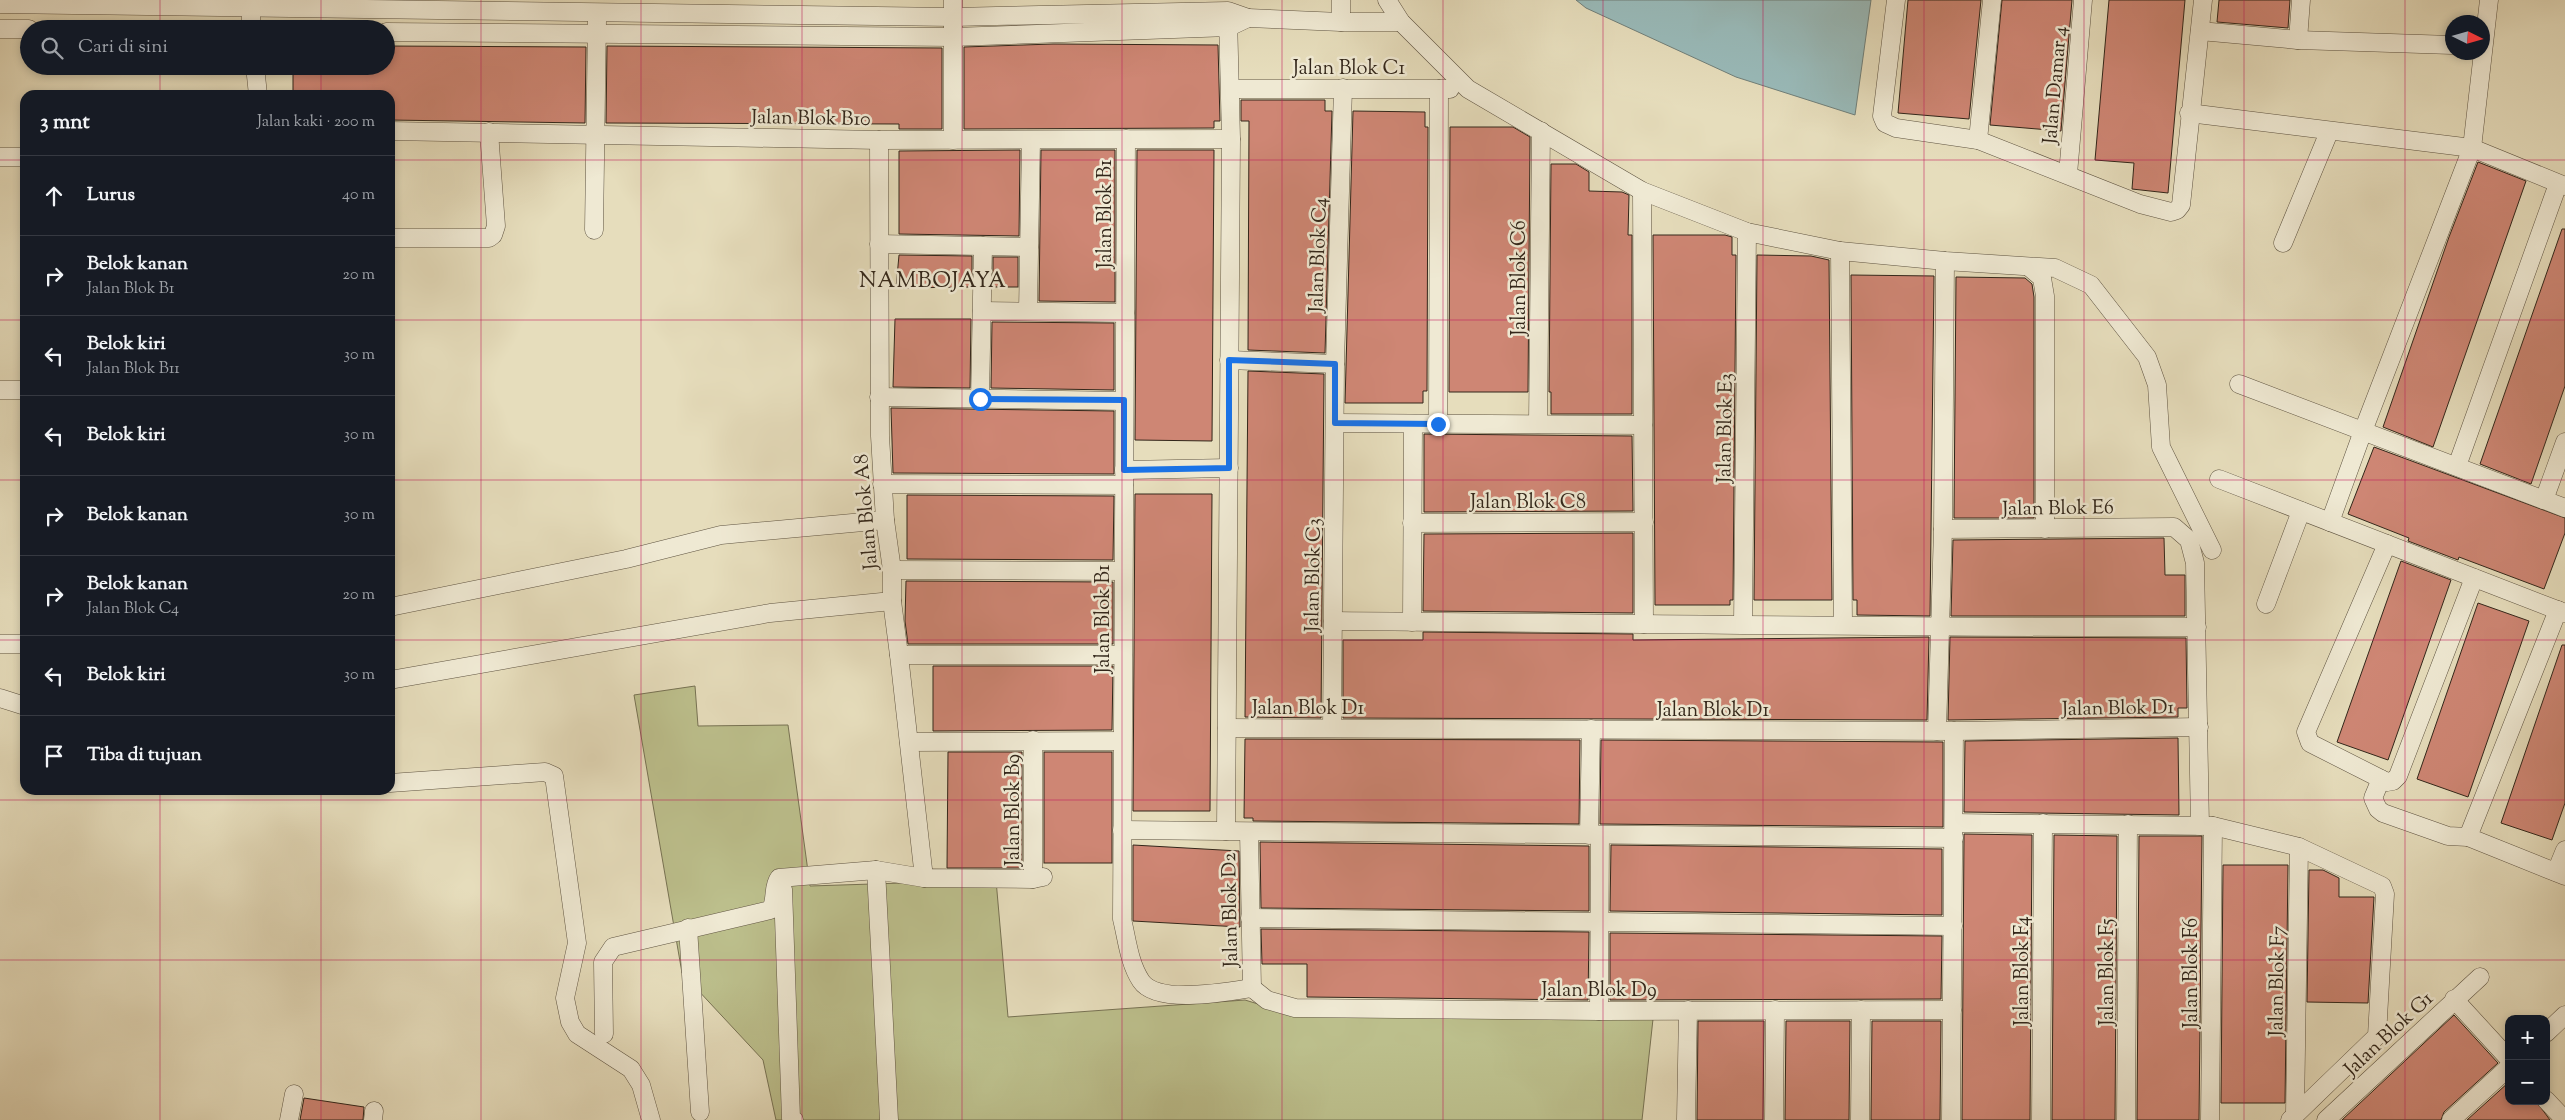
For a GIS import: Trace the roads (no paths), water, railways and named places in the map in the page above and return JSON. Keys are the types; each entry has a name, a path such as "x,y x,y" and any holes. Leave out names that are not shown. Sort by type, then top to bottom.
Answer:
{"street":[{"path":"1341,0 1341,22"},
{"path":"1387,0 1401,22 1468,88 1642,191 1747,232 1840,251 1945,261 2055,268 2091,285 2147,358 2157,385 2161,446 2212,550"},
{"path":"1896,0 1882,116 1886,123 1896,128 1978,140 2140,204 2171,212 2177,210 2181,205 2202,0"},
{"path":"1978,140 1992,0"},
{"name":"Jalan Damar 4","path":"2068,174 2083,0"},
{"path":"2298,40 2301,0"},
{"path":"2487,15 2489,0"},
{"path":"0,4 252,8 293,4 953,8 1229,19"},
{"path":"594,230 597,5"},
{"path":"251,20 252,8"},
{"path":"953,8 953,140"},
{"path":"395,32 597,32 953,37 1248,18 1341,22 1401,22"},
{"path":"1226,831 1231,139 1229,19"},
{"path":"0,29 20,29"},
{"path":"2200,31 2298,40 2445,45"},
{"path":"2330,522 2472,148 2481,60"},
{"path":"256,75 257,90"},
{"name":"Jalan Blok C4","path":"1335,423 1343,88"},
{"path":"1438,424 1439,88"},
{"name":"Jalan Blok C1","path":"1231,89 1468,88"},
{"path":"2189,113 2329,132 2472,148 2562,185 2457,466"},
{"name":"Jalan Blok B10","path":"395,131 879,140 1231,139"},
{"name":"Jalan Blok C6","path":"1538,424 1540,131"},
{"path":"395,238 489,238 493,235 496,226 489,132"},
{"path":"2283,243 2329,132"},
{"name":"Jalan Blok B1","path":"1126,139 1122,919 1132,964 1142,983 1159,992 1188,995 1215,994 1252,988"},
{"name":"Jalan Blok A8","path":"879,140 882,484 892,570 892,601 924,878"},
{"path":"1028,312 1031,140"},
{"path":"0,157 20,157"},
{"path":"1642,191 1644,624"},
{"name":"Jalan Blok E3","path":"1743,624 1747,232"},
{"path":"879,244 1029,247"},
{"path":"980,399 983,246"},
{"path":"1840,251 1843,625"},
{"path":"1945,261 1941,628 1945,731 1954,831 1951,1120"},
{"path":"2029,267 2042,278 2045,296 2045,530"},
{"path":"982,311 1125,313"},
{"path":"1229,360 1335,364"},
{"path":"2239,384 2565,508"},
{"path":"0,390 20,390"},
{"path":"880,397 1124,400"},
{"path":"1335,423 1643,425"},
{"name":"Jalan Blok C3","path":"1332,728 1335,423"},
{"path":"1412,622 1413,424"},
{"path":"2544,500 2565,442"},
{"path":"882,484 1124,478 1229,468"},
{"path":"2219,479 2562,611 2468,837"},
{"path":"2266,604 2301,511"},
{"path":"395,606 626,559 721,535 885,520"},
{"name":"Jalan Blok C8","path":"1412,523 1644,522"},
{"name":"Jalan Blok E6","path":"1943,529 2045,530 2174,527"},
{"name":"Jalan Blok F6","path":"2174,527 2183,532 2193,548 2206,826 2210,1120"},
{"path":"2387,544 2306,732 2310,743 2381,779 2393,781 2398,776 2474,578"},
{"path":"892,570 1123,571"},
{"path":"395,679 770,613 892,601"},
{"path":"1333,622 1743,624 1941,628 2197,627"},
{"path":"0,644 20,644"},
{"path":"899,655 1123,655"},
{"path":"0,698 20,704"},
{"name":"Jalan Blok D1","path":"1227,728 1945,731 2200,727"},
{"path":"1590,729 1599,922 1599,1011"},
{"name":"Jalan Blok B9","path":"924,878 1038,878 1033,740"},
{"path":"909,742 1122,741"},
{"path":"395,783 545,772 554,776 577,942 565,998 570,1022 577,1034 631,1069 641,1085 651,1120"},
{"path":"2381,779 2373,798 2378,809 2383,813 2448,836 2468,837 2561,874 2565,850"},
{"path":"1122,830 1594,835 1954,831 2043,823 2128,824 2206,826 2299,847 2382,886 2385,894 2377,1036 2292,1117"},
{"name":"Jalan Blok F4","path":"2041,1120 2043,823"},
{"name":"Jalan Blok F5","path":"2126,1120 2128,824"},
{"name":"Jalan Blok D2","path":"1250,832 1252,988"},
{"name":"Jalan Blok F7","path":"2292,1117 2299,847"},
{"path":"876,870 889,1120"},
{"path":"604,1034 603,962 607,953 613,947 770,910 773,905 775,883 783,877 876,870 924,878"},
{"path":"783,877 791,1118 794,1120"},
{"path":"1250,918 1953,926"},
{"path":"688,928 700,1112"},
{"name":"Jalan Blok G1","path":"2326,1120 2454,999 2480,977"},
{"name":"Jalan Blok D9","path":"1252,988 1267,1000 1295,1008 1599,1011 1952,1010"},
{"path":"2454,999 2505,1055"},
{"path":"1686,1120 1688,1010"},
{"path":"1774,1120 1775,1010"},
{"path":"1860,1120 1861,1010"},
{"path":"2550,1029 2565,1015"},
{"path":"2451,1120 2505,1071"},
{"path":"289,1120 294,1094"},
{"path":"2550,1104 2565,1120"}],"water":[{"path":"1576,0 1871,0 1855,115 1736,77 1586,8"}],"district":[{"name":"NAMBOJAYA","path":"933,279"}]}
